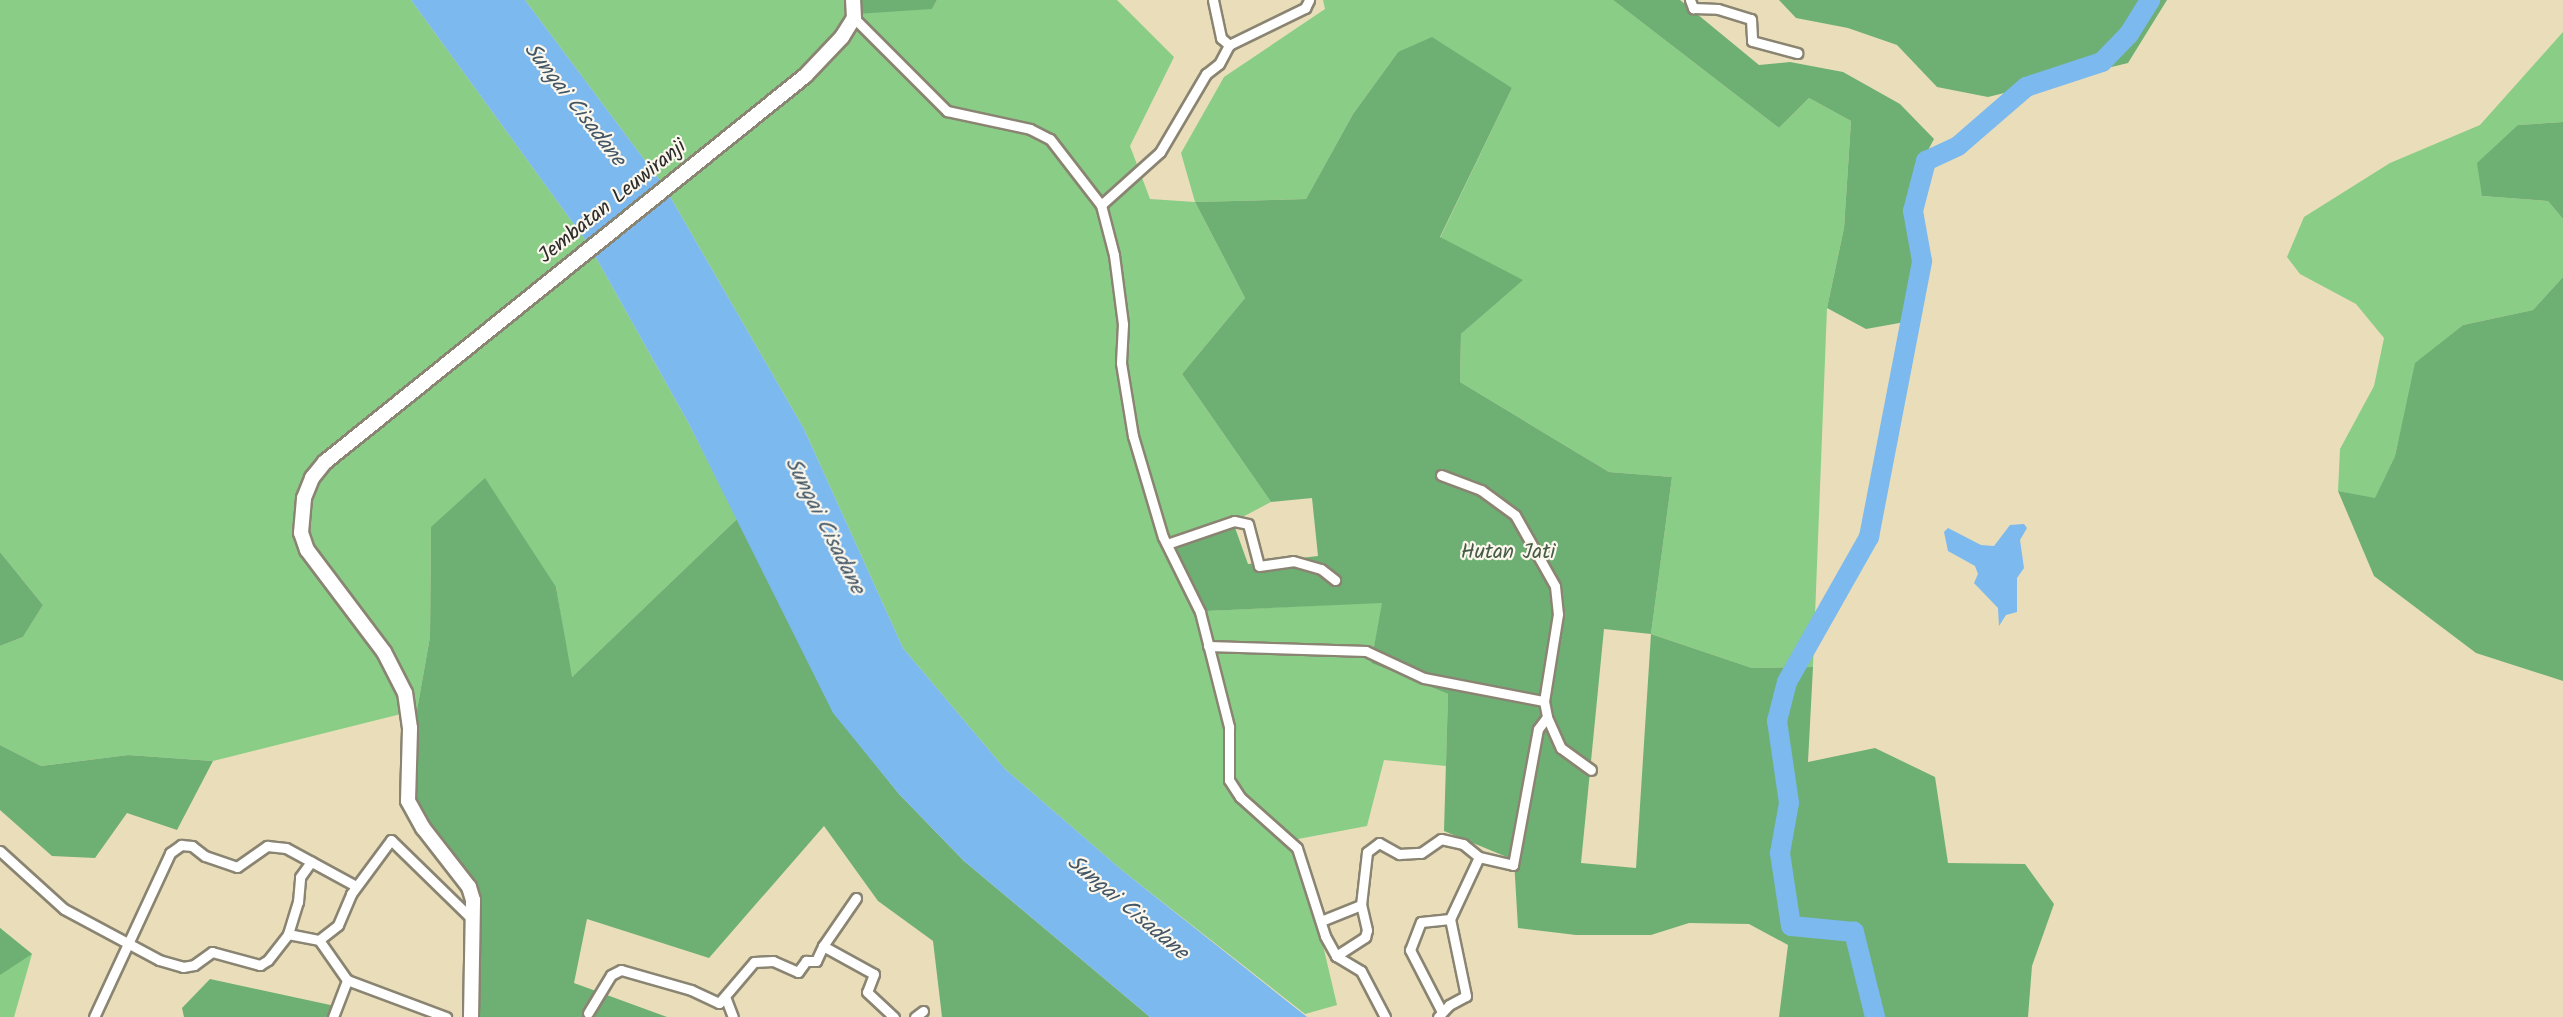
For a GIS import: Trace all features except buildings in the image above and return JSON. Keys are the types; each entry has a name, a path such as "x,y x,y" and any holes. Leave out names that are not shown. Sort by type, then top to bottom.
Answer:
{"main road":[{"path":"853,0 854,18"},
{"name":"Jembatan Leuwiranji","path":"471,1017 476,923 469,887 423,828 408,801 410,728 405,693 384,652 306,550 301,516 312,478 325,462 805,76 842,37 854,18"}],"street":[{"path":"1213,0 1221,38 1229,45"},
{"path":"1101,205 1160,152 1206,74 1219,64 1229,45 1305,8 1309,0"},
{"path":"1690,0 1693,8 1718,9 1751,19 1752,41 1797,53"},
{"path":"854,18 947,111 1030,129 1050,139 1101,205 1114,255 1123,324 1121,363 1133,436 1167,544 1200,612 1229,726 1230,780 1240,797 1297,849 1321,921 1336,956 1361,971 1385,1017"},
{"path":"1441,475 1481,490 1515,515 1556,586 1558,614 1544,701 1546,717 1561,748 1591,770"},
{"path":"1167,544 1234,521 1248,524 1259,566 1293,561 1321,569 1335,580"},
{"path":"1208,646 1366,651 1425,678 1544,701"},
{"path":"1336,956 1365,937 1368,930 1361,905 1367,852 1379,843 1399,854 1421,853 1441,839 1462,844 1479,857 1514,865 1538,729 1546,717"},
{"path":"319,940 338,925 356,886 391,840 476,923"},
{"path":"94,1017 170,853 181,845 192,846 205,856 237,867 267,846 286,848 356,886"},
{"path":"0,851 64,909 183,967 195,965 212,952 260,965 268,960 288,934 298,902 300,877 311,862"},
{"path":"1450,919 1421,922 1410,950 1440,1015 1466,996 1450,919 1479,857"},
{"path":"588,1013 610,975 621,970 691,990 713,1002 726,999 754,962 773,961 798,972 806,961 816,961 823,946 856,898"},
{"path":"1321,921 1361,905"},
{"path":"288,934 319,940 347,980 446,1017"},
{"path":"823,946 874,974 867,992 894,1017"},
{"path":"333,1017 347,980"},
{"path":"726,999 733,1017"},
{"path":"915,1017 924,1011"}],"green space":[{"path":"0,0 411,0 589,245 689,424 737,519 571,678 556,587 431,527 430,637 417,710 213,761 128,755 41,766 0,745 0,646 23,637 43,605 0,552"},
{"path":"525,0 849,0 932,9 937,0 1117,0 1174,57 1130,146 1150,199 1195,202 1245,298 1182,374 1271,502 1233,522 1207,611 1383,602 1371,663 1448,694 1446,766 1384,760 1367,826 1298,839 1337,1005 1305,1014 1123,871 1005,769 903,648 804,429 664,186"},
{"path":"849,0 937,0 932,9 856,14"},
{"path":"1323,0 1613,0 1779,128 1809,98 1851,121 1844,228 1827,308 1813,667 1752,668 1651,634 1672,477 1609,472 1460,382 1461,334 1522,280 1440,238 1512,88 1398,52 1353,114 1306,199 1195,202 1181,153 1224,77 1325,9"},
{"path":"1613,0 1680,0 1759,65 1790,62 1843,72 1900,104 1934,139 1918,169 1926,275 1916,320 1866,329 1827,308 1844,228 1851,121 1809,98 1779,128"},
{"path":"1779,0 2167,0 2128,63 1988,97 1937,87 1897,45 1848,28 1796,18"},
{"path":"2563,32 2563,122 2518,125 2482,196 2548,201 2563,219 2563,277 2533,310 2463,325 2416,363 2395,456 2375,499 2338,491 2340,449 2374,386 2384,338 2356,304 2300,274 2287,257 2304,217 2390,163 2480,125"},
{"name":"Hutan Jati","path":"1432,37 1512,88 1440,237 1523,280 1461,334 1460,382 1609,472 1672,477 1651,634 1752,668 1813,667 1808,762 1875,748 1935,777 1948,863 2025,864 2054,904 2032,966 2028,1017 1779,1017 1788,945 1749,924 1689,923 1651,935 1576,935 1518,928 1514,860 1444,831 1448,694 1371,663 1382,603 1207,611 1170,541 1233,522 1248,564 1318,556 1312,498 1271,502 1182,374 1245,298 1195,202 1306,199 1353,114 1398,52","holes":["1604,629 1651,634 1636,868 1581,863"]},
{"path":"2563,122 2563,219 2548,201 2482,196 2477,163 2518,125"},
{"path":"2563,277 2563,681 2476,653 2374,576 2338,491 2375,498 2395,456 2415,363 2463,325 2533,310"},
{"path":"485,478 556,587 572,677 737,519 834,713 899,794 964,861 1150,1017 942,1017 933,941 878,901 824,826 709,958 587,919 574,983 667,1017 475,1017 476,903 423,836 414,795 417,710 430,637 431,527"},
{"path":"0,552 43,605 23,637 0,646"},
{"path":"0,745 41,766 128,755 213,761 177,830 127,813 95,858 52,856 0,810"},
{"path":"0,928 32,954 14,1017 0,1017"},
{"path":"0,928 32,954 0,975"},
{"path":"210,979 335,1006 333,1017 184,1017 182,1008"}],"water":[{"name":"Sungai Cisadane","path":"411,0 525,0 664,186 804,429 903,648 1005,769 1123,871 1307,1017 1150,1017 964,861 899,794 833,713 689,424 589,245"},
{"path":"2024,524 2027,528 2020,540 2024,568 2017,578 2017,612 2006,615 1999,626 1998,608 1974,583 1978,574 1975,566 1948,551 1944,532 1948,528 1981,545 1994,546 2010,525"}],"waterway":[{"path":"1875,1017 1854,932 1791,926 1780,853 1789,803 1777,721 1787,682 1869,537 1922,261 1913,211 1926,161 1958,146 2026,87 2102,62 2129,34 2150,0"}]}
